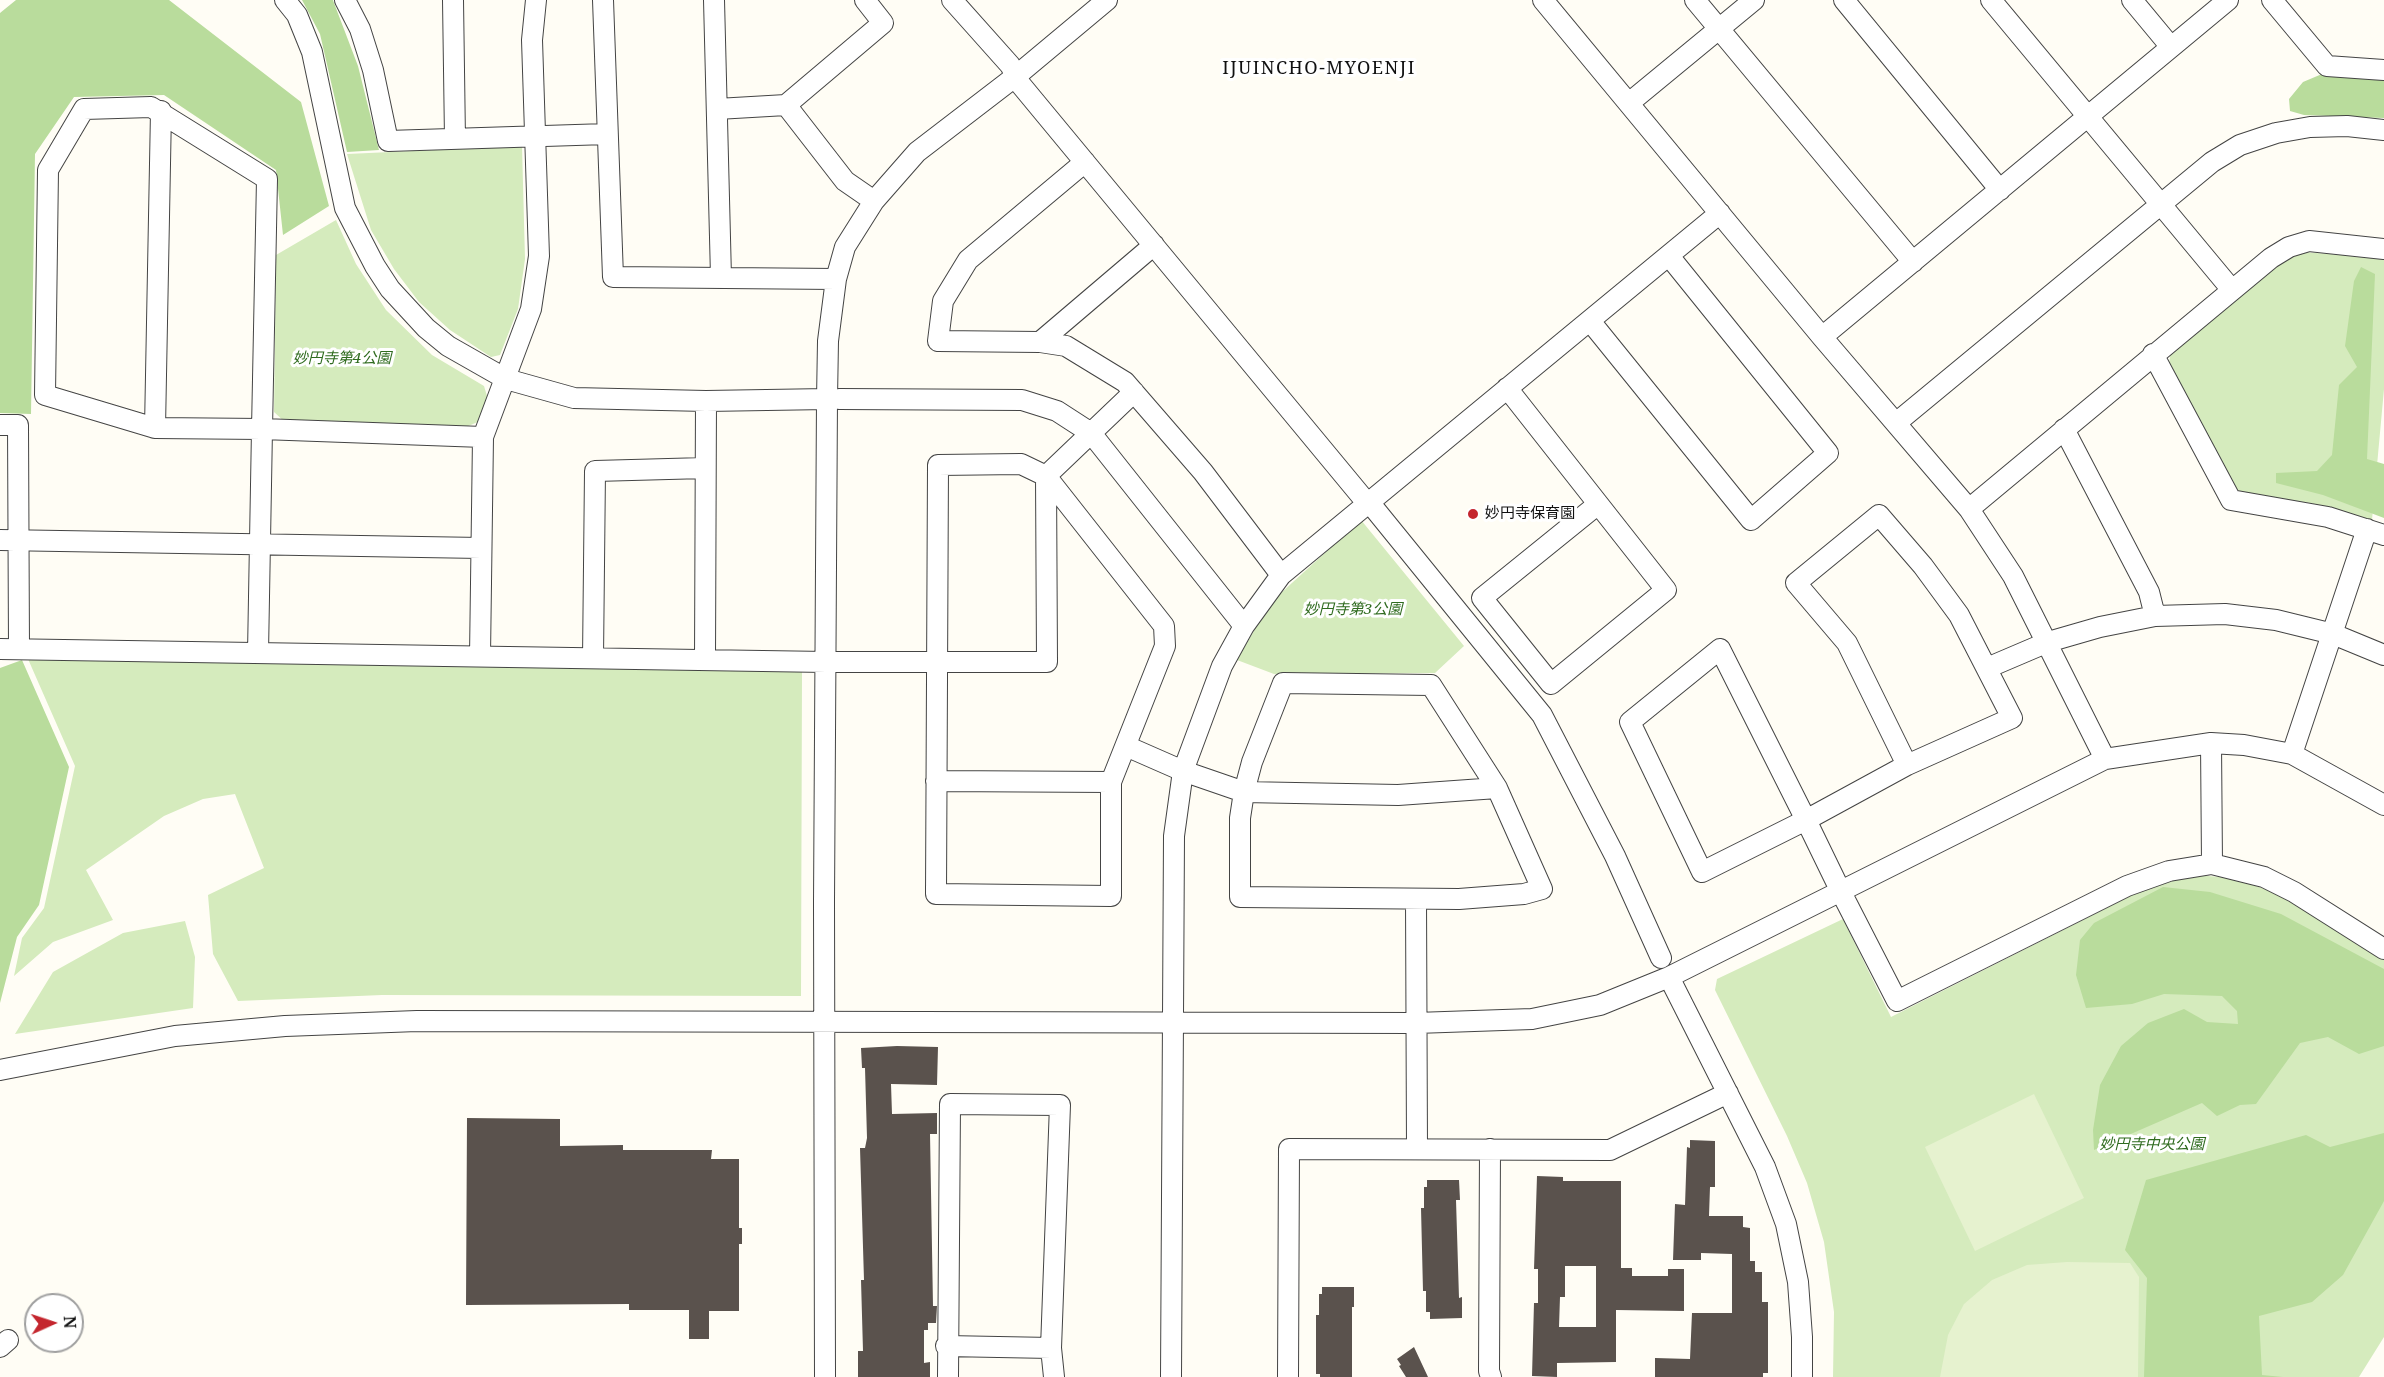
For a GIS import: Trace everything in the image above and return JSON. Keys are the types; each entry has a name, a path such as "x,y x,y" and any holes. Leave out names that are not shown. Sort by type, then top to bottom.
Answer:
{"street":[{"path":"285,0 297,15 312,52 345,208 375,266 402,302 440,340 471,361 506,379 574,398 706,401 1022,400 1057,411 1091,434 1244,626"},
{"path":"345,0 360,29 388,141 608,134"},
{"path":"453,0 455,139"},
{"path":"480,656 483,437 531,309 537,281 539,256 532,40 536,0"},
{"path":"603,0 613,277 836,279"},
{"path":"714,0 721,277"},
{"path":"717,109 786,105 883,23 865,0"},
{"path":"952,0 972,19 1085,162 1368,502 1542,716 1615,856 1661,958"},
{"path":"825,1377 826,662 833,399 828,341 836,279 845,247 874,201 917,152 1016,76 1107,0"},
{"path":"1544,0 1822,337 1969,509 2013,576 2105,759"},
{"path":"1695,0 1913,262"},
{"path":"1629,103 1754,0"},
{"path":"1844,0 2000,190"},
{"path":"1991,0 2232,290"},
{"path":"2132,0 2171,47"},
{"path":"1822,337 2228,0"},
{"path":"2272,0 2327,66 2384,70"},
{"path":"786,105 845,181 874,201"},
{"path":"258,653 262,429 267,179 161,111 151,107 84,109 48,170 45,395 155,428 262,429 483,437"},
{"path":"155,428 161,111"},
{"path":"1896,423 2160,204 2212,162 2240,145 2276,133 2310,127 2347,126 2384,130"},
{"path":"1085,162 968,260 943,301 938,340 1040,342 1065,346 1125,382 1203,472 1281,575"},
{"path":"1171,1377 1174,836 1183,771 1222,666 1244,626 1281,575 1720,213"},
{"path":"1969,509 2271,258 2289,247 2309,241 2384,249"},
{"path":"1040,342 1154,246"},
{"path":"1590,321 1751,520 1828,453 1669,255"},
{"path":"2154,354 2230,500 2284,507 2376,532 2332,634 2292,754"},
{"path":"1507,388 1666,590 1551,684 1482,598 1597,505"},
{"path":"0,425 18,425 10,540 10,649 826,662 1047,662 1046,476 1134,392"},
{"path":"705,660 706,401"},
{"path":"2064,429 2149,592 2155,616"},
{"path":"1022,464 1046,476 1164,626 1165,646 1111,782 1111,896 936,894 937,662 938,465 1022,464"},
{"path":"593,658 595,471 705,468"},
{"path":"1907,765 1847,643 1796,583 1880,515 1923,566 1959,615 2012,718 1907,765 1806,820 1702,872 1630,722 1720,649 1806,820 1841,892 1897,1001 2127,886 2169,871 2212,864 2264,877 2294,892 2384,949"},
{"path":"10,540 481,548"},
{"path":"1987,668 2048,642 2100,627 2155,616 2225,614 2276,620 2332,634 2384,655"},
{"path":"1283,683 1431,685 1497,788 1542,888 1524,894 1416,899 1240,897 1240,818 1244,792 1283,683"},
{"path":"2211,743 2212,864"},
{"path":"0,1070 175,1036 285,1026 417,1021 1416,1023 1532,1019 1600,1005 1669,977 2105,759 2211,743 2244,745 2292,754 2384,805"},
{"path":"1126,746 1183,771 1244,792 1398,795 1497,788"},
{"path":"936,781 1111,782"},
{"path":"1416,899 1417,1149"},
{"path":"1669,977 1765,1167 1786,1224 1798,1282 1802,1377"},
{"path":"1288,1377 1289,1149 1610,1150 1728,1093"},
{"path":"948,1377 946,1346 950,1104 1060,1106 1051,1348 1054,1377"},
{"path":"1490,1149 1489,1371 1491,1377"},
{"path":"946,1346 1051,1348"}],"green space":[{"path":"16,0 169,0 301,102 329,206 283,235 276,170 164,95 74,97 35,154 31,414 0,413 0,13"},
{"path":"302,0 333,0 358,66 379,150 347,152 320,34"},
{"path":"2322,74 2384,78 2384,118 2304,115 2290,111 2289,99 2303,82"},
{"path":"522,146 525,259 518,309 500,355 491,357 450,330 419,302 394,269 371,230 347,154"},
{"name":"妙円寺第4公園","path":"336,220 356,264 386,310 432,355 484,386 487,396 480,421 466,427 287,424 274,412 276,255"},
{"path":"2303,252 2384,258 2384,389 2372,520 2310,503 2249,494 2234,489 2169,364 2171,349 2281,261"},
{"path":"2361,267 2375,274 2367,459 2384,464 2384,518 2323,495 2276,483 2276,473 2317,471 2332,455 2339,385 2357,367 2345,346 2354,281"},
{"name":"妙円寺第3公園","path":"1361,520 1464,646 1435,673 1274,674 1237,660 1270,603"},
{"path":"28,659 802,671 801,996 382,995 238,1001 213,954 208,895 264,868 235,794 203,799 164,816 86,870 113,920 53,942 14,976 22,938 44,908 75,766"},
{"path":"22,660 69,767 39,905 17,937 0,1003 0,668"},
{"name":"妙円寺中央公園","path":"2195,875 2233,878 2276,893 2384,960 2384,1337 2359,1377 1833,1377 1834,1312 1824,1242 1807,1183 1787,1136 1715,990 1717,979 1843,919 1891,1017 2158,882"},
{"path":"2163,887 2210,892 2281,914 2384,969 2384,1046 2359,1054 2328,1037 2300,1043 2256,1104 2240,1105 2217,1116 2202,1103 2094,1150 2093,1130 2100,1085 2121,1046 2148,1023 2184,1009 2207,1022 2238,1024 2237,1011 2222,996 2164,994 2132,1004 2086,1008 2076,975 2080,940 2094,923"},
{"path":"185,921 195,957 193,1008 15,1034 53,972 123,933"},
{"path":"2034,1094 2084,1198 1975,1251 1925,1147"},
{"path":"2384,1133 2384,1201 2343,1275 2312,1302 2259,1316 2262,1375 2283,1377 2144,1377 2147,1278 2125,1250 2146,1180 2306,1135 2330,1147"},
{"path":"2067,1262 2130,1263 2139,1277 2138,1377 1940,1377 1948,1335 1964,1304 1992,1280 2027,1265"}],"building":[{"path":"938,1047 937,1085 891,1084 892,1114 937,1113 937,1134 930,1134 933,1306 937,1306 936,1323 928,1323 928,1330 924,1330 924,1363 930,1362 930,1377 858,1377 858,1351 863,1351 861,1280 864,1280 860,1148 865,1148 867,1138 865,1068 862,1068 861,1048"},
{"path":"467,1118 560,1119 560,1146 623,1145 623,1150 712,1150 711,1159 739,1159 739,1228 742,1228 742,1244 739,1244 739,1311 709,1311 709,1339 689,1339 689,1310 629,1310 629,1304 466,1305"},
{"path":"1690,1140 1715,1141 1715,1187 1710,1187 1709,1216 1743,1216 1743,1227 1750,1228 1750,1261 1755,1261 1755,1272 1762,1272 1762,1302 1768,1302 1768,1373 1763,1373 1763,1377 1655,1377 1655,1358 1690,1359 1692,1313 1732,1313 1732,1254 1701,1253 1701,1260 1673,1260 1675,1204 1685,1205 1687,1147 1690,1148"},
{"path":"1537,1176 1563,1177 1563,1181 1621,1181 1621,1268 1632,1268 1632,1276 1668,1276 1668,1269 1684,1269 1684,1311 1616,1310 1616,1362 1557,1363 1557,1377 1532,1376 1534,1303 1538,1303 1538,1269 1534,1269","holes":["1565,1266 1596,1266 1596,1327 1559,1327 1560,1297 1565,1297"]},
{"path":"1427,1180 1459,1180 1460,1200 1456,1200 1459,1298 1462,1297 1462,1318 1430,1319 1430,1312 1426,1312 1426,1291 1423,1291 1421,1208 1424,1208 1424,1187 1427,1187"},
{"path":"1322,1287 1354,1287 1352,1377 1320,1377 1320,1374 1316,1374 1316,1315 1319,1315 1319,1294 1322,1294"},
{"path":"1414,1347 1428,1377 1406,1377 1399,1366 1401,1365 1397,1359"}],"place":[{"name":"妙円寺保育園","path":"1473,514"}],"district":[{"name":"IJUINCHO-MYOENJI","path":"1319,69"}]}
